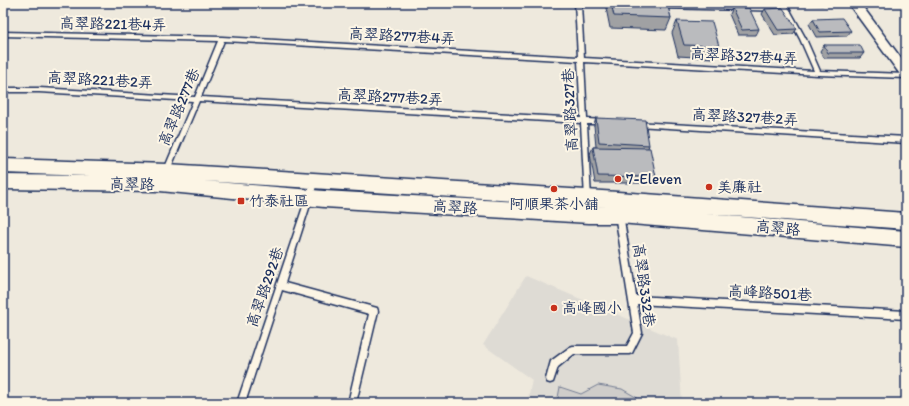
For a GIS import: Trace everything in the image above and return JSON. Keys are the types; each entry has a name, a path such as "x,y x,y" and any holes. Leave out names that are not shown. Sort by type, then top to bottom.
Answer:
{"street":[{"path":"854,3 906,75"},
{"name":"高翠路","path":"3,166 313,189 588,207 906,222"},
{"name":"高翠路","path":"3,182 163,178"},
{"name":"高翠路","path":"619,208 906,239"}],"lane":[{"path":"578,3 624,4"},
{"name":"高翠路327巷","path":"578,3 588,207"},
{"path":"783,3 803,39 818,73"},
{"path":"655,6 786,9"},
{"name":"高翠路221巷4弄","path":"3,34 222,39"},
{"name":"高翠路277巷4弄","path":"222,39 580,60"},
{"name":"高翠路277巷","path":"163,178 222,39"},
{"name":"高翠路327巷4弄","path":"580,60 818,73 906,75"},
{"name":"高翠路221巷2弄","path":"3,90 39,90 196,99"},
{"name":"高翠路277巷2弄","path":"196,99 583,121"},
{"path":"583,121 614,123"},
{"name":"高翠路327巷2弄","path":"630,124 906,140"},
{"name":"高翠路292巷","path":"241,403 313,189"},
{"name":"高翠路332巷","path":"550,379 554,364 574,350 629,350 638,333 619,208"},
{"path":"281,286 374,311 352,403"},
{"name":"高峰路501巷","path":"633,300 906,316"}],"shaded area":[{"path":"417,3 561,3 561,8 542,7"},
{"name":"高峰國小","path":"526,276 678,340 682,403 527,403 532,380 483,345"},
{"path":"598,385 622,389 646,403 557,403 560,387 581,394"}],"building":[{"path":"611,3 667,3 671,18 614,16"},
{"path":"732,8 749,8 759,29 742,30"},
{"path":"783,8 797,29 778,30 765,9"},
{"path":"842,18 851,31 820,32 813,19"},
{"path":"677,21 712,22 719,46 684,45"},
{"path":"824,45 860,45 864,53 828,53"},
{"path":"596,118 645,120 649,145 599,142"},
{"path":"593,147 650,148 656,177 598,176"}],"place":[{"name":"7-Eleven","path":"618,179"},
{"name":"美廉社","path":"709,187"},
{"name":"阿順果茶小舖","path":"554,189"},
{"name":"竹泰社區","path":"241,201"},
{"name":"高峰國小","path":"554,308"}]}
